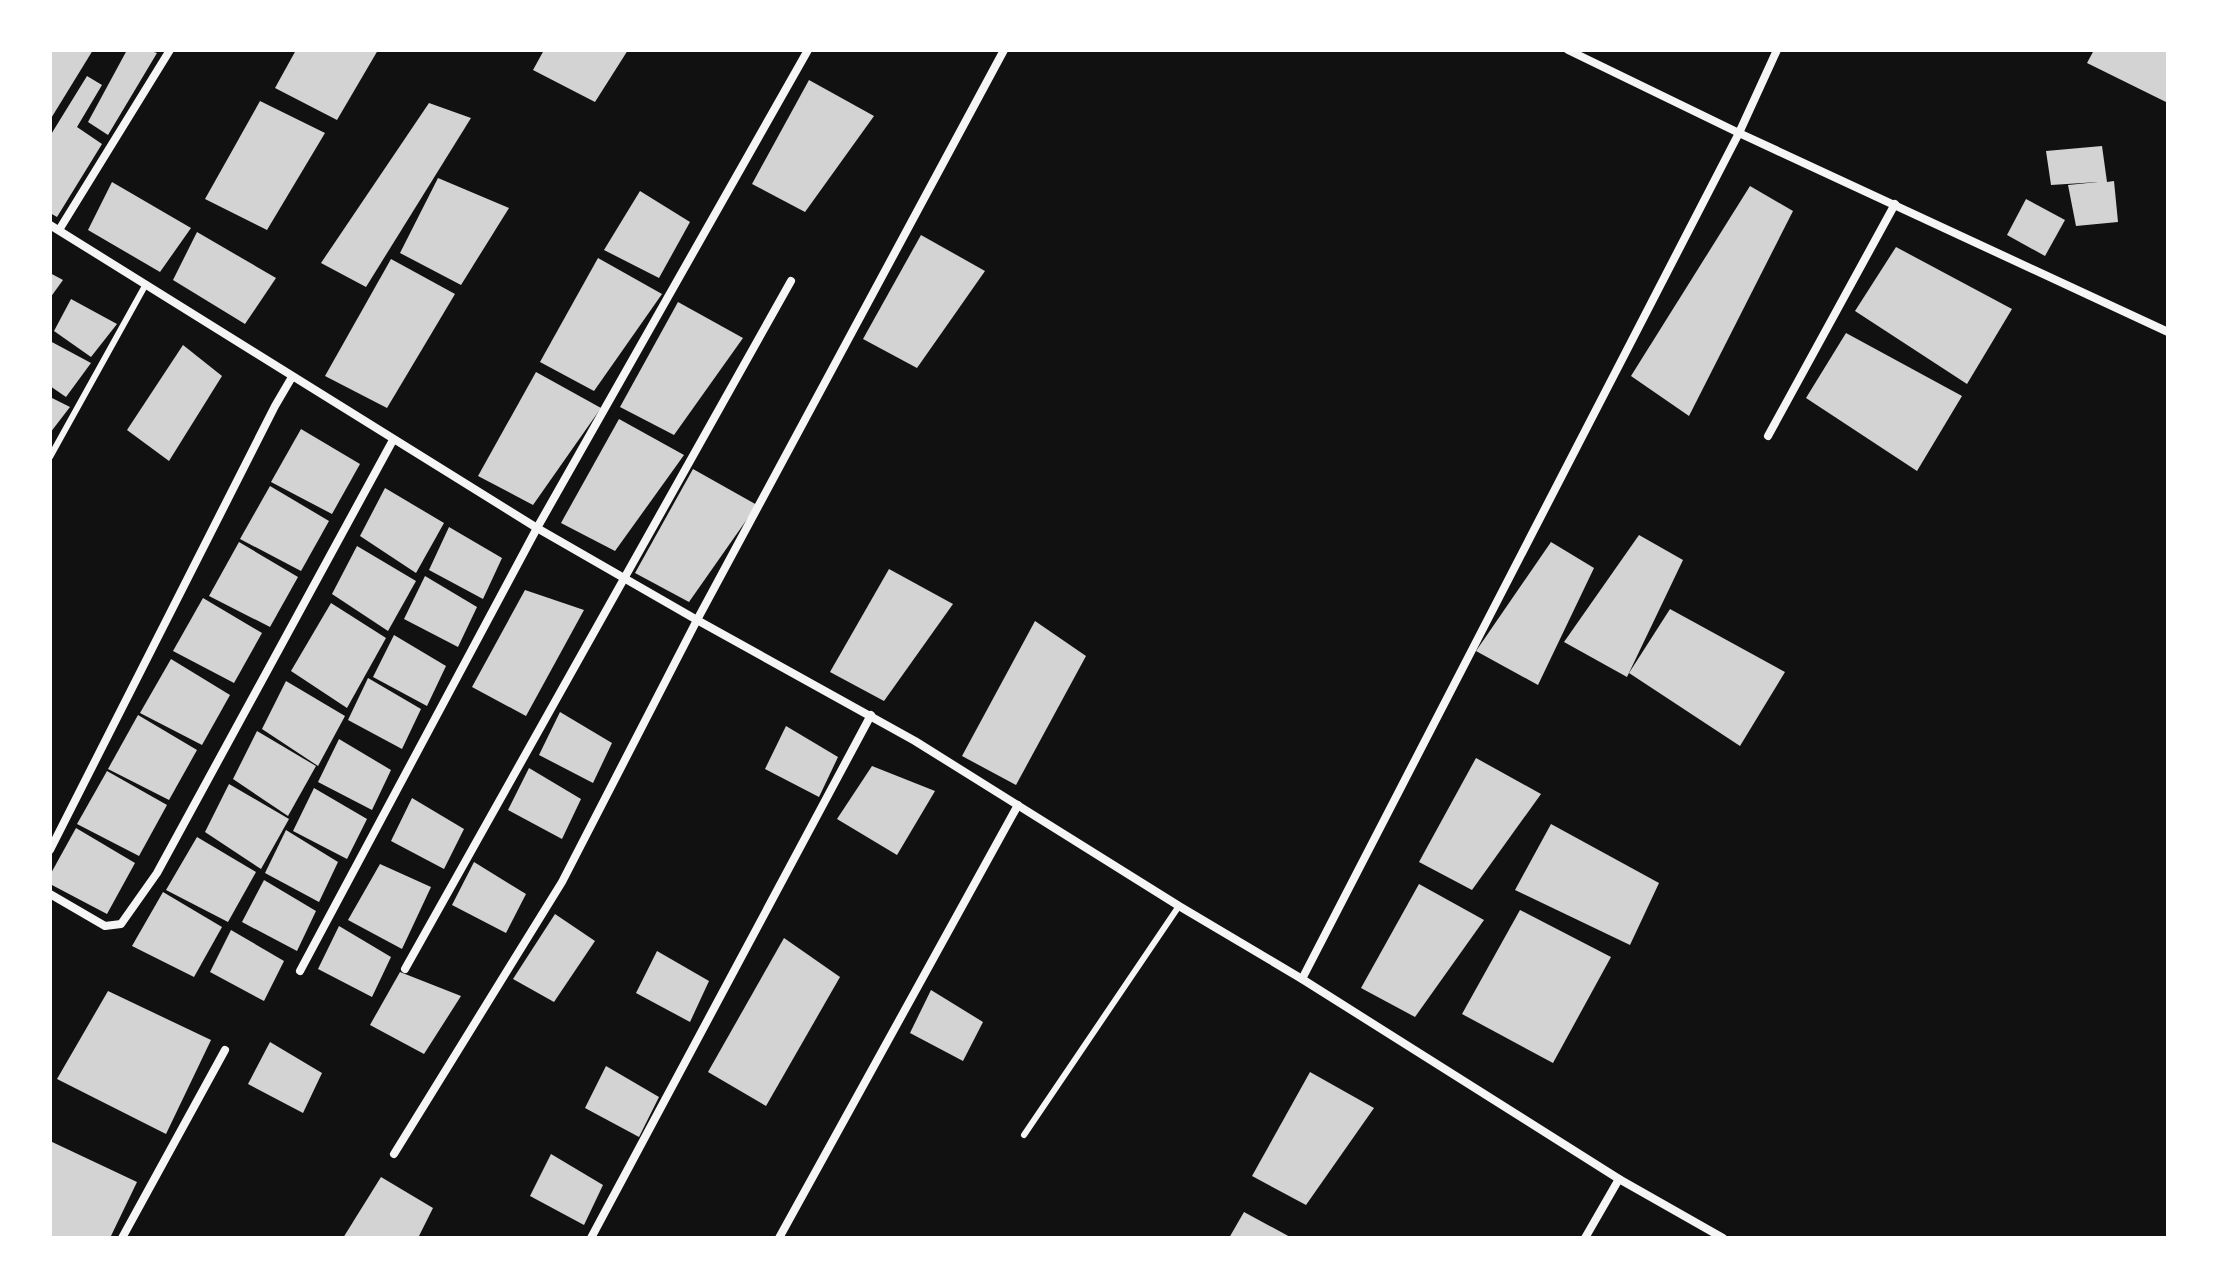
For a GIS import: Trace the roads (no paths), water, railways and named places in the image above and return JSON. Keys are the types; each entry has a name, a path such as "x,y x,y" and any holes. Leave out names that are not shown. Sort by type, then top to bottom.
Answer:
{"street":[{"path":"170,50 54,227 537,528 871,715 1302,979 1619,1179 1723,1238"},
{"path":"300,971 537,528 808,50"},
{"path":"394,1154 562,882 697,620 1004,50"},
{"path":"1568,50 2168,332"},
{"path":"1302,979 1739,133 1777,50"},
{"path":"1768,436 1895,204"},
{"path":"405,969 791,281"},
{"path":"50,850 292,377"},
{"path":"50,894 105,926 121,924 157,873 393,440"},
{"path":"591,1238 871,715"},
{"path":"779,1238 1018,805"},
{"path":"122,1238 225,1050"},
{"path":"1585,1238 1619,1179"}],"lane":[{"path":"50,457 146,284"},
{"path":"1024,1135 1179,906"}]}
